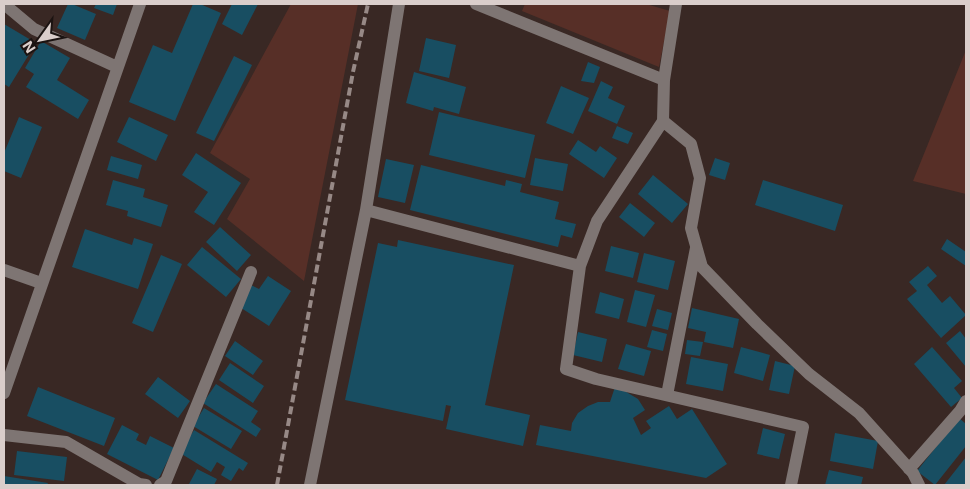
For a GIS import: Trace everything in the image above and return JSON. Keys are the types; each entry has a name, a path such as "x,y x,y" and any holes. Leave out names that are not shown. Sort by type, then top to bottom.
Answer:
{"street":[{"path":"4,4 34,29 117,67"},
{"path":"4,393 140,4"},
{"path":"310,485 366,210 399,4"},
{"path":"476,4 664,80"},
{"path":"676,4 664,80 663,121 597,221 580,266 566,369 596,379 803,427 790,485"},
{"path":"663,121 691,144 700,178 692,228 702,266 757,324 809,374 859,413 910,469 920,485"},
{"path":"366,210 580,266"},
{"path":"667,395 696,245"},
{"path":"4,270 41,283"},
{"path":"160,485 166,481 251,272"},
{"path":"910,469 960,411 966,401"},
{"path":"4,435 66,442 139,484 146,485"}],"shaded area":[{"path":"291,4 358,4 304,281 227,219 250,179 210,153"},
{"path":"525,4 646,4 670,11 659,67 522,11"},
{"path":"966,50 966,194 913,181"}],"building":[{"path":"68,4 96,14 85,40 57,28"},
{"path":"96,4 117,4 113,15 94,8"},
{"path":"193,4 200,4 221,13 175,121 129,102 153,45 172,53"},
{"path":"232,4 258,4 242,35 222,24"},
{"path":"4,24 36,43 9,87 4,84"},
{"path":"426,38 456,45 449,78 419,71"},
{"path":"41,41 70,58 57,80 89,100 78,119 26,87 34,74 25,68"},
{"path":"234,56 252,65 214,141 196,133"},
{"path":"588,62 600,67 594,83 581,81"},
{"path":"414,72 466,87 459,114 434,107 433,111 406,103"},
{"path":"601,81 613,87 608,98 625,106 617,124 588,111"},
{"path":"561,86 589,98 573,134 546,123"},
{"path":"439,112 535,135 525,178 429,155"},
{"path":"19,117 42,127 21,178 4,171 4,153"},
{"path":"129,117 168,135 156,161 117,142"},
{"path":"617,126 633,133 628,144 612,138"},
{"path":"578,140 596,152 600,146 617,158 604,178 569,154"},
{"path":"196,153 241,183 214,225 194,212 208,192 182,175"},
{"path":"111,156 142,165 138,179 107,170"},
{"path":"535,158 568,164 563,191 530,185"},
{"path":"715,158 730,163 725,180 709,175"},
{"path":"386,159 414,165 405,203 378,197"},
{"path":"421,165 505,186 506,180 522,184 520,192 559,202 555,219 576,224 572,238 561,235 558,247 410,210"},
{"path":"653,175 688,204 672,223 638,194"},
{"path":"113,180 145,189 143,197 168,205 161,227 127,216 128,211 106,205"},
{"path":"763,180 843,205 835,231 755,205"},
{"path":"630,203 655,223 644,237 619,217"},
{"path":"220,227 251,255 237,271 206,242"},
{"path":"85,229 132,245 134,238 153,244 138,289 72,267"},
{"path":"947,239 966,252 966,266 941,249"},
{"path":"398,240 514,265 485,405 530,415 523,446 446,429 451,406 446,405 443,421 345,400 378,243 397,247"},
{"path":"611,246 639,253 633,278 605,271"},
{"path":"202,247 241,279 226,297 187,265"},
{"path":"644,253 675,261 668,290 637,282"},
{"path":"161,255 182,264 153,332 132,323"},
{"path":"928,266 937,276 927,285 942,303 950,296 966,315 941,338 907,299 917,291 909,282"},
{"path":"268,276 291,291 269,326 238,306 251,285 259,289"},
{"path":"635,290 655,295 646,327 627,322"},
{"path":"600,292 624,299 619,319 595,313"},
{"path":"692,308 739,319 733,348 704,342 706,332 688,328"},
{"path":"657,309 672,313 668,330 652,326"},
{"path":"652,330 667,334 663,351 647,347"},
{"path":"960,331 966,339 966,367 946,343"},
{"path":"578,332 607,339 602,362 573,355"},
{"path":"687,340 703,342 700,356 685,354"},
{"path":"235,341 263,361 253,375 225,356"},
{"path":"626,344 651,351 644,376 618,369"},
{"path":"741,347 770,355 763,381 734,373"},
{"path":"932,347 962,381 954,388 962,398 951,407 914,364"},
{"path":"691,357 728,364 723,391 686,384"},
{"path":"775,361 795,366 789,394 769,390"},
{"path":"230,363 264,386 253,403 219,380"},
{"path":"158,377 190,401 178,418 145,394"},
{"path":"216,384 258,411 251,422 261,429 256,437 203,403"},
{"path":"38,387 115,418 104,446 27,416"},
{"path":"615,387 638,399 645,410 633,418 641,435 651,428 646,421 669,406 677,419 692,409 727,464 706,478 536,445 540,425 571,431 572,423 578,413 598,402 610,402"},
{"path":"204,408 242,431 231,449 193,426"},
{"path":"959,418 966,424 966,446 935,485 917,471"},
{"path":"122,425 139,434 136,440 146,445 150,436 174,448 158,480 107,454"},
{"path":"763,428 785,434 779,459 757,454"},
{"path":"194,430 248,463 243,471 239,468 231,481 221,475 225,467 217,462 211,472 180,453"},
{"path":"835,433 878,441 873,469 830,461"},
{"path":"17,451 67,457 64,481 14,475"},
{"path":"966,457 966,485 944,485"},
{"path":"197,469 217,479 214,485 189,484"},
{"path":"829,470 863,477 861,485 825,485"},
{"path":"4,476 48,483 47,485 4,485"}],"railway":[{"path":"277,485 353,72 368,4"}]}
